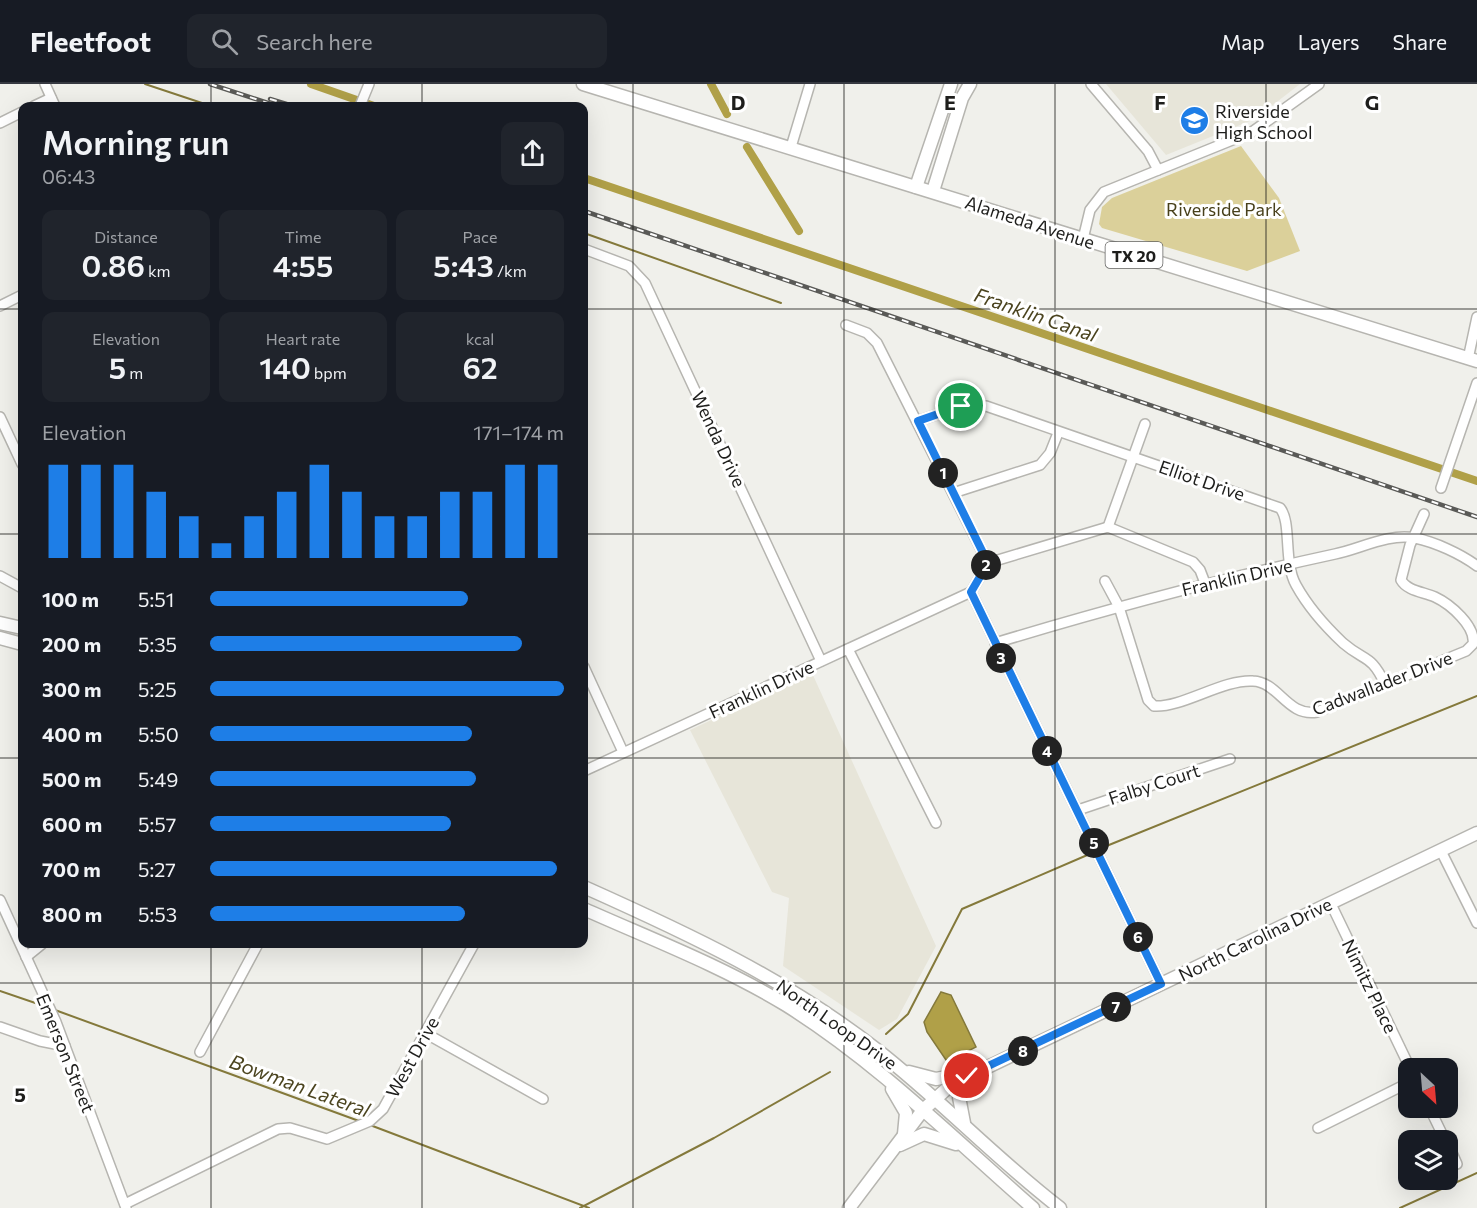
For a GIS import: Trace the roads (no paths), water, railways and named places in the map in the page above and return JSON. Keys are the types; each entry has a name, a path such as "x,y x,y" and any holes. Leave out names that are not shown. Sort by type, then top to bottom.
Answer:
{"main road":[{"name":"Alameda Avenue","path":"584,84 1473,360"},
{"path":"916,187 951,84"},
{"path":"933,191 962,98 970,84"},
{"path":"0,623 18,627"},
{"path":"0,639 18,643"},
{"name":"North Carolina Drive","path":"849,1208 923,1110 935,1097 971,1074 1477,833"},
{"name":"North Loop Drive","path":"588,889 721,951 796,993 900,1068 1060,1208"},
{"name":"North Loop Drive","path":"588,911 738,978 787,1006 883,1076 1033,1208"},
{"path":"787,1006 796,993"},
{"path":"900,1068 918,1076 936,1079 971,1074"},
{"path":"964,1124 959,1097 971,1074"},
{"path":"883,1076 906,1113 904,1135"},
{"path":"894,1149 924,1134 964,1147"}],"street":[{"path":"45,84 53,102"},
{"path":"362,102 369,84"},
{"path":"791,147 810,84"},
{"path":"1091,84 1148,151 1158,170"},
{"path":"1083,239 1090,210 1097,198 1158,170 1261,128 1319,84"},
{"path":"0,123 18,114"},
{"name":"Wenda Drive","path":"588,251 629,266 645,283 821,661"},
{"path":"0,306 18,297"},
{"path":"1473,360 1477,317"},
{"path":"846,325 867,333 877,343 988,563"},
{"path":"1442,484 1477,383"},
{"name":"Elliot Drive","path":"918,421 961,406 980,405 1280,508 1286,520 1288,565 1294,583 1307,602 1340,640 1373,662 1385,684"},
{"path":"0,417 18,455"},
{"path":"1108,527 1145,424"},
{"path":"953,493 1040,465 1050,453 1058,433"},
{"name":"Cadwallader Drive","path":"1105,580 1119,607 1148,700 1154,706 1252,681 1271,688 1296,710 1312,713 1466,651 1473,644 1471,630 1444,602 1402,584 1402,568 1424,514"},
{"path":"1161,984 971,592 988,563 1108,527 1193,562 1205,583"},
{"name":"Franklin Drive","path":"994,643 1205,583 1395,538 1415,538 1461,555 1477,566"},
{"path":"0,576 18,586"},
{"name":"Franklin Drive","path":"588,769 971,592"},
{"path":"848,649 936,823"},
{"path":"588,676 623,752"},
{"name":"Falby Court","path":"1078,810 1230,759"},
{"path":"1441,851 1477,923"},
{"name":"Emerson Street","path":"0,900 18,939"},
{"name":"Nimitz Place","path":"1330,904 1405,1058"},
{"name":"Emerson Street","path":"22,948 56,1022 125,1206"},
{"path":"26,957 37,948"},
{"path":"200,1052 256,948"},
{"name":"West Drive","path":"125,1206 278,1129 290,1128 321,1138 345,1132 370,1121 383,1109 472,948"},
{"path":"0,1027 40,1041 65,1046"},
{"path":"425,1033 543,1099"},
{"path":"1318,1128 1398,1088"}],"waterway":[{"path":"145,84 199,102"},
{"name":"Franklin Canal","path":"311,84 363,102"},
{"path":"711,84 727,114"},
{"path":"747,147 799,231"},
{"name":"Franklin Canal","path":"588,179 1477,481"},
{"path":"588,234 781,303"},
{"path":"1104,847 1477,696"},
{"path":"886,1034 908,1014 962,909 1092,853"},
{"name":"Bowman Lateral","path":"0,991 47,1007"},
{"name":"Bowman Lateral","path":"55,1010 359,1121"},
{"path":"580,1208 714,1138 830,1072"},
{"name":"Bowman Lateral","path":"370,1125 589,1208"},
{"name":"Bowman Lateral","path":"1400,1208 1477,1173"}],"railway":[{"path":"210,84 265,102"},
{"path":"270,99 280,102"},
{"path":"588,212 1477,517"}],"place":[{"name":"Riverside High School","path":"1194,121"}],"park label":[{"name":"Riverside Park","path":"1224,209"}]}
